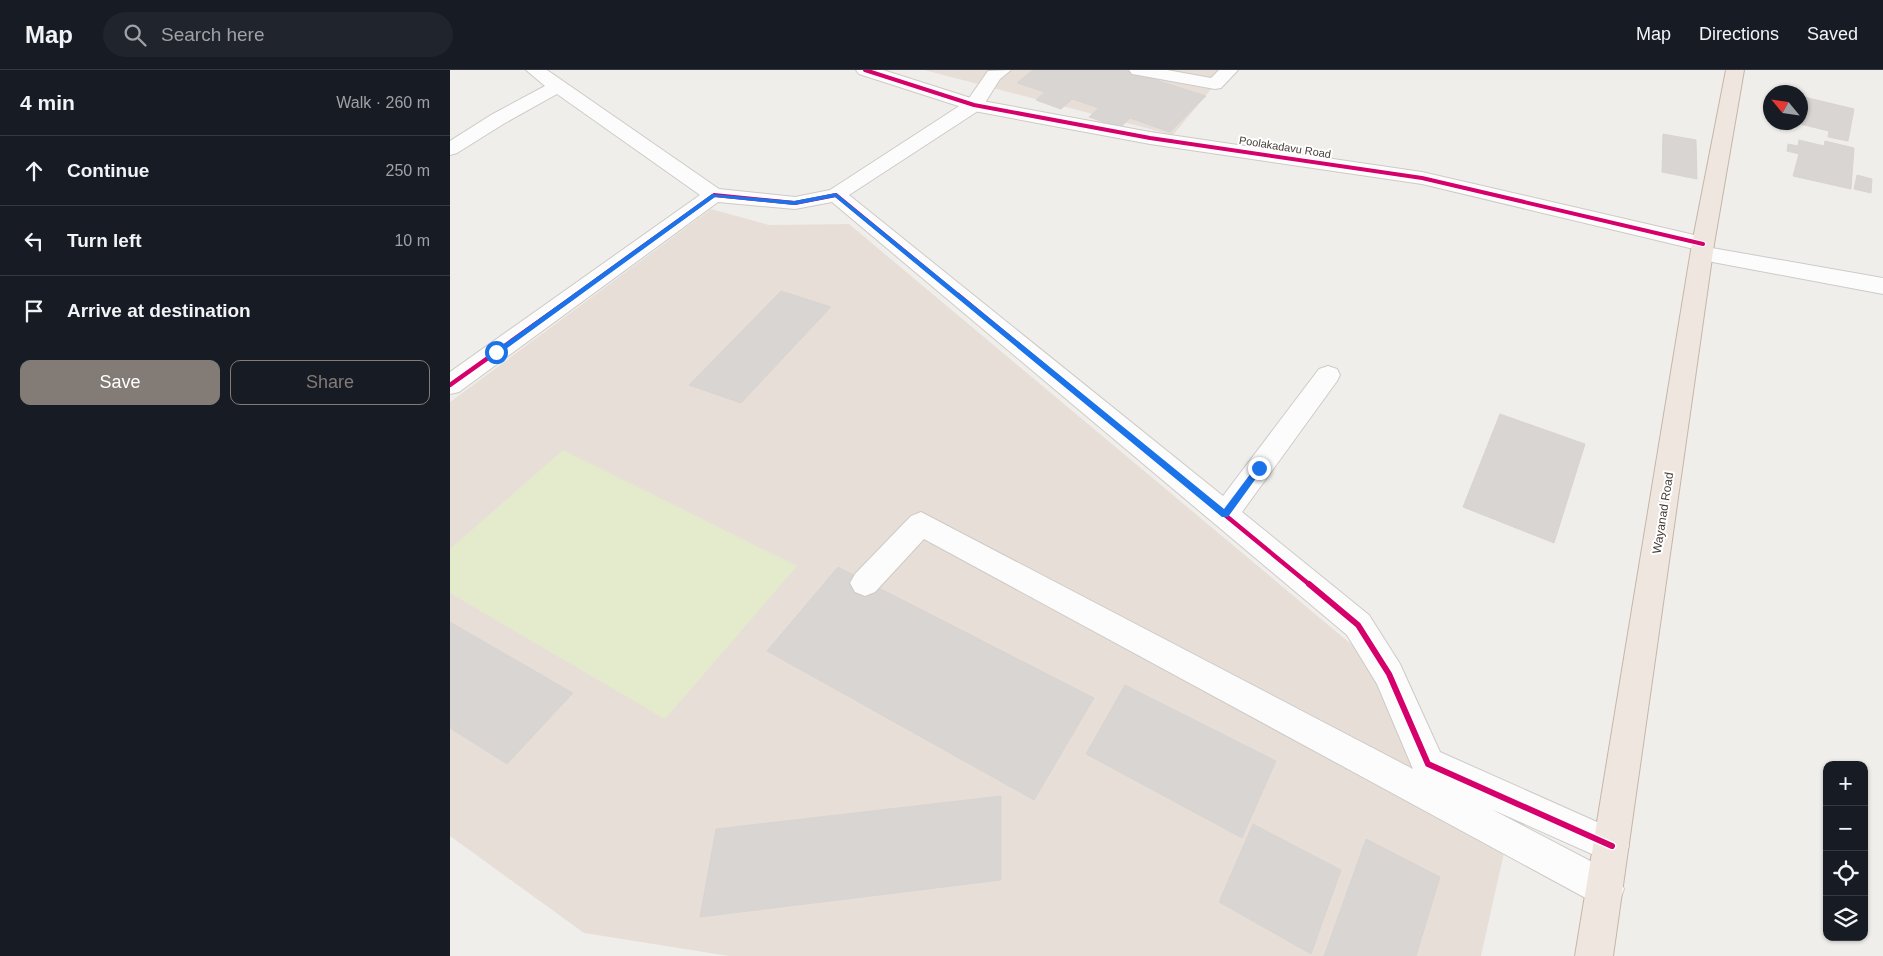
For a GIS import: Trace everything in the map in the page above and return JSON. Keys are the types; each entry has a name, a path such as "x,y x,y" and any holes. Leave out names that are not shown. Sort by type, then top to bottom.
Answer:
{"highway":[{"name":"Wayanad Road","path":"1594,956 1606,889 1703,249 1730,89 1735,70"}],"street":[{"path":"535,70 714,196 794,203 836,195 974,106 994,75 1002,70"},
{"name":"Poolakadavu Road","path":"865,70 974,106 1150,138 1422,178 1703,249 1883,286"},
{"path":"1138,70 1215,84 1229,70"},
{"path":"450,149 498,119 558,86"},
{"path":"836,195 1358,625 1389,674 1428,764 1612,846"},
{"path":"450,385 714,196"},
{"path":"1225,514 1328,374"},
{"path":"865,583 922,524 1606,889"}],"shaded area":[{"path":"924,70 1227,70 1173,135"},
{"path":"711,209 769,225 849,224 1363,654 1428,776 1510,826 1481,956 729,956 584,933 450,836 450,402"}],"green space":[{"path":"563,450 797,566 665,719 450,593 450,549"}],"building":[{"path":"1033,70 1125,70 1206,96 1170,132 1130,118 1120,128 1089,117 1099,108 1072,99 1061,109 1036,100 1045,92 1017,83"},
{"path":"1808,98 1854,109 1848,141 1828,137 1829,131 1808,126"},
{"path":"1663,134 1696,140 1697,179 1662,172"},
{"path":"1799,140 1824,146 1825,141 1854,148 1851,189 1793,176 1799,154 1787,151 1788,144 1798,146"},
{"path":"1857,175 1872,179 1871,193 1854,189"},
{"path":"781,291 831,307 741,403 689,385"},
{"path":"1500,414 1585,444 1554,543 1463,507"},
{"path":"838,567 1094,698 1034,800 767,651"},
{"path":"450,622 573,693 507,764 450,728"},
{"path":"1125,685 1276,761 1242,838 1086,754"},
{"path":"1001,796 1001,880 700,917 716,829"},
{"path":"1253,824 1341,870 1311,954 1219,902"},
{"path":"1366,839 1440,877 1416,956 1324,956"}],"cycle path":[{"path":"865,70 974,105 1150,138 1422,178 1703,244"},
{"path":"450,385 714,195 795,203 836,195 1358,625 1389,674 1428,764 1612,846"}],"route":[{"path":"496,352 714,196 794,203 836,195 1225,514 1259,468"}]}
